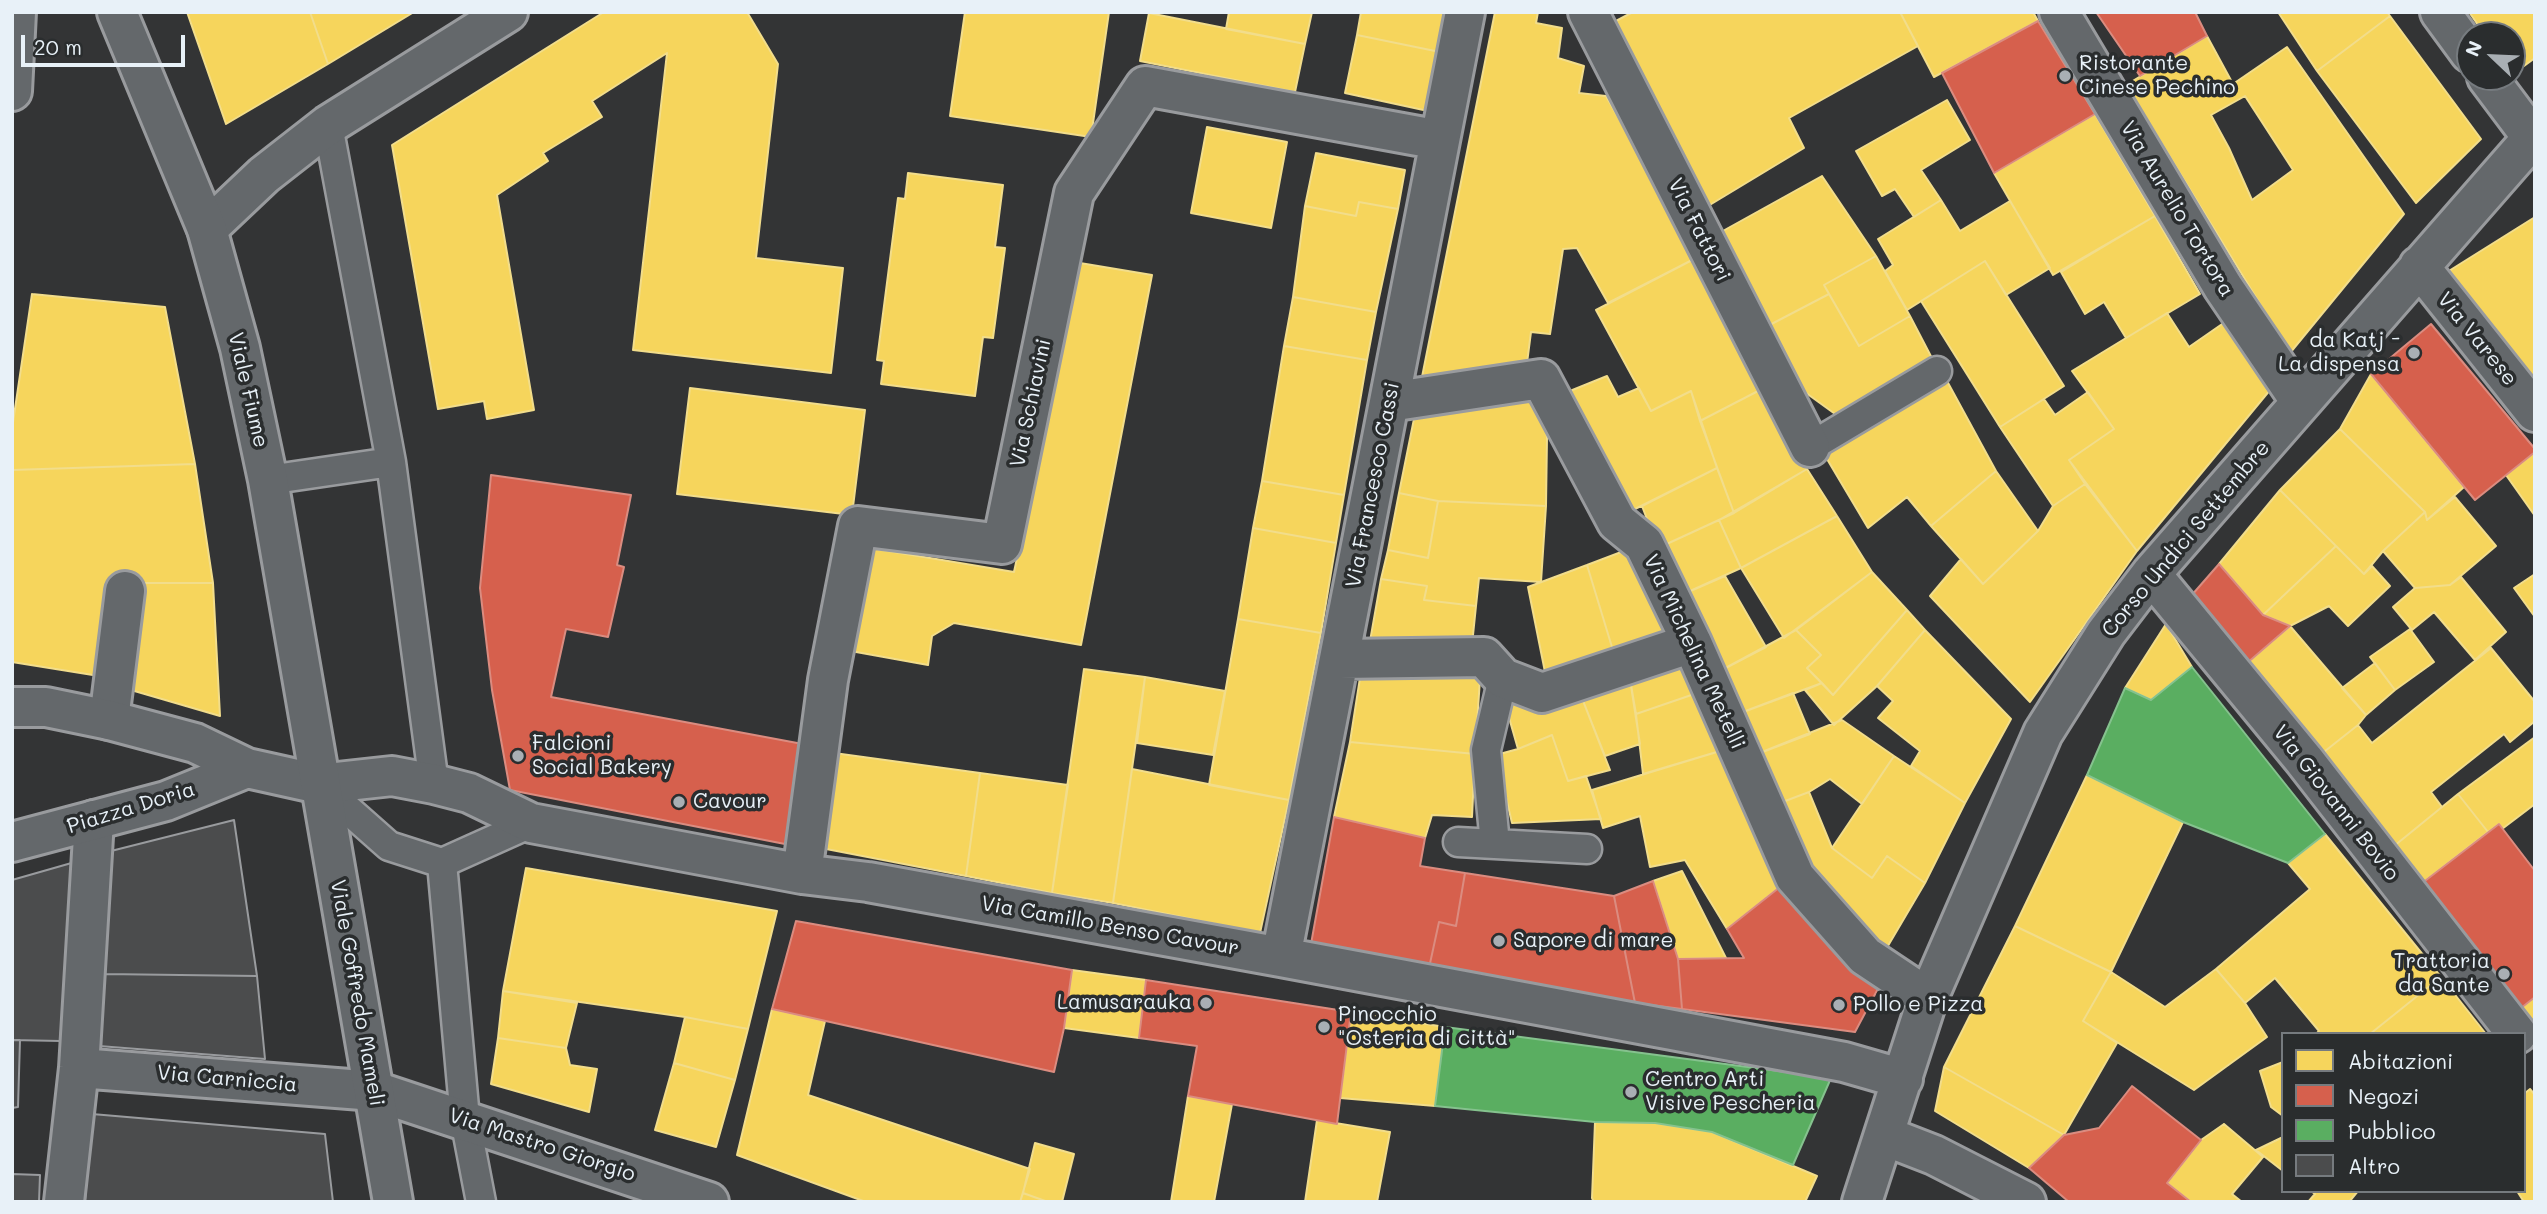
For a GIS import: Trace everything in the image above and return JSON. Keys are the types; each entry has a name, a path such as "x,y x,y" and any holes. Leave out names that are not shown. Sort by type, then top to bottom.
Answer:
{"street":[{"path":"12,91 16,12"},
{"name":"Viale Fiume","path":"117,12 208,229 240,348 268,480 319,784"},
{"path":"208,229 264,175 328,125 508,12"},
{"name":"Via Francesco Cassi","path":"1281,957 1465,12"},
{"name":"Via Fattori","path":"1588,12 1810,447"},
{"name":"Via Aurelio Tortora","path":"2059,12 2222,287 2301,402"},
{"path":"2440,12 2456,34"},
{"name":"Via Schiavini","path":"802,874 828,680 859,526 1002,544 1074,193 1145,86 1440,140"},
{"path":"2498,91 2533,136"},
{"name":"Corso Undici Settembre","path":"1862,1202 1928,998 2043,733 2106,633 2151,574 2533,136"},
{"name":"Via Varese","path":"2418,266 2535,412"},
{"name":"Via Michelina Metelli","path":"1389,402 1541,379 1617,522 1644,544 1692,643 1795,877 1864,956 1928,998"},
{"name":"Via Giovanni Bovio","path":"2151,574 2304,760 2515,1032"},
{"path":"109,720 125,591"},
{"path":"1339,659 1483,657 1503,678 1542,693 1692,643"},
{"path":"12,707 46,708 109,720 195,744 247,768 319,784"},
{"name":"Piazza Doria","path":"12,842 166,801 247,768"},
{"name":"Via Camillo Benso Cavour","path":"319,784 392,776 434,783 469,793 531,823 802,874 868,882 1281,957 1844,1062 1903,1079"},
{"name":"Viale Goffredo Mameli","path":"319,784 393,1202"},
{"path":"64,1202 79,1068 94,820"},
{"name":"Via Carniccia","path":"79,1068 375,1091"},
{"name":"Via Mastro Giorgio","path":"375,1091 709,1202"},
{"path":"1885,1136 1934,1156 2026,1202"}],"lane":[{"path":"328,125 391,462 434,783"},
{"path":"1810,447 1937,371"},
{"path":"268,480 391,462"},
{"path":"1495,844 1486,750 1503,678"},
{"path":"319,784 389,846 442,863 531,823"},
{"path":"1458,842 1587,849"},
{"path":"442,863 465,1119 481,1202"}],"building: Abitazioni":[{"path":"187,12 310,12 328,64 226,124"},
{"path":"310,12 414,12 328,64"},
{"path":"604,12 747,12 778,64 756,258 843,268 831,373 633,350 667,53 592,101 602,117 543,153 548,161 497,195 534,410 487,419 484,401 438,409 392,145"},
{"path":"965,12 1109,12 1091,137 950,116"},
{"path":"1229,12 1312,12 1305,44 1226,29"},
{"path":"1361,12 1447,12 1440,52 1357,35"},
{"path":"1495,12 1538,12 1536,23 1562,28 1558,58 1584,66 1579,93 1606,96 1698,257 1608,303 1577,248 1563,249 1550,334 1531,332 1527,363 1421,382"},
{"path":"1633,12 1900,12 1918,46 1789,118 1804,148 1708,206 1614,22"},
{"path":"1900,12 2033,12 2038,21 1934,77"},
{"path":"2278,12 2387,12 2390,16 2317,71"},
{"path":"2469,12 2535,12 2535,58 2526,65 2526,21 2475,21"},
{"path":"1149,13 1305,44 1295,92 1140,61"},
{"path":"2390,16 2481,139 2416,203 2317,71"},
{"path":"1357,35 1440,52 1428,111 1345,93"},
{"path":"2207,36 2233,84 2287,47 2404,214 2290,353 2126,85","holes":["2245,96 2293,170 2252,200 2211,115"]},
{"path":"1947,100 1970,140 1921,170 1941,200 1914,217 1895,189 1882,196 1856,151"},
{"path":"2095,114 2155,216 2053,275 1994,173"},
{"path":"1207,127 1287,142 1271,228 1191,213"},
{"path":"1316,153 1405,170 1398,209 1359,202 1356,216 1305,206"},
{"path":"908,173 1003,185 995,247 1005,248 993,338 983,337 975,396 881,384 884,361 877,360 898,198 905,199"},
{"path":"1822,176 1876,256 1824,285 1829,294 1760,330 1712,237"},
{"path":"1941,200 1960,231 2010,201 2050,268 2006,295 1985,261 1907,310 1885,271 1893,265 1878,239"},
{"path":"1359,202 1398,209 1376,312 1293,297 1305,206 1356,216"},
{"path":"2155,216 2200,294 2126,338 2104,302 2085,314 2061,272"},
{"path":"2535,217 2535,419 2444,274"},
{"path":"1876,256 1910,316 1859,346 1824,285"},
{"path":"1698,257 1762,389 1700,421 1691,391 1651,411 1596,310"},
{"path":"1985,261 2064,386 2000,427 1921,301"},
{"path":"1080,263 1152,275 1081,645 954,623 932,636 928,665 845,650 864,547 1014,572"},
{"path":"32,294 165,307 195,464 12,470 12,429"},
{"path":"1829,294 1859,346 1910,316 1935,364 1842,419 1784,377 1760,330"},
{"path":"1293,297 1376,312 1367,360 1284,346"},
{"path":"2167,313 2189,347 2225,322 2275,384 2137,551 2069,460 2114,429 2072,371"},
{"path":"1284,346 1367,360 1344,495 1262,481"},
{"path":"2371,374 2464,487 2427,520 2425,512 2340,429"},
{"path":"1607,376 1618,397 1639,388 1651,411 1691,391 1717,468 1629,512 1565,393"},
{"path":"1947,381 1996,471 1931,526 1907,497 1868,528 1824,454"},
{"path":"690,388 865,410 852,515 677,494"},
{"path":"1762,389 1807,469 1734,513 1700,421"},
{"path":"1539,391 1547,437 1546,506 1438,501 1399,493 1416,409"},
{"path":"2088,392 2114,429 2069,460 2085,484 2053,506 2000,427 2044,399 2055,415"},
{"path":"2340,429 2425,512 2383,551 2364,574 2280,490"},
{"path":"2535,452 2535,516 2506,475"},
{"path":"195,464 213,583 139,583 99,676 12,662 12,470"},
{"path":"1717,468 1734,513 1658,548 1642,506"},
{"path":"1807,469 1837,516 1741,568 1719,520"},
{"path":"1996,471 2038,531 1983,584 1931,526"},
{"path":"1262,481 1344,495 1336,543 1253,528"},
{"path":"2085,484 2137,551 2030,702 1930,596 1961,559 1983,584 2038,531 2053,506"},
{"path":"2280,490 2336,546 2263,615 2219,564"},
{"path":"1399,493 1438,501 1428,558 1388,550"},
{"path":"2455,497 2496,546 2450,585 2415,588 2383,551 2425,512 2427,520"},
{"path":"1438,501 1546,506 1541,582 1479,578 1476,606 1424,600 1427,586 1381,579 1388,550 1428,558"},
{"path":"1837,516 1872,572 1784,638 1741,568"},
{"path":"1719,520 1741,568 1679,596 1658,548"},
{"path":"1253,528 1336,543 1321,633 1238,619"},
{"path":"1637,546 1674,635 1615,657 1587,565"},
{"path":"2336,546 2364,574 2372,566 2390,586 2348,626 2329,606 2290,626 2263,615"},
{"path":"1587,565 1615,657 1547,682 1528,587"},
{"path":"1872,572 1907,610 1833,695 1807,668 1821,655 1796,630"},
{"path":"2535,574 2535,617 2514,588"},
{"path":"1725,576 1766,647 1718,672 1679,596"},
{"path":"2461,577 2506,632 2475,660 2434,612 2412,630 2393,607 2415,588 2450,585"},
{"path":"1381,579 1427,586 1424,600 1476,606 1472,645 1369,647"},
{"path":"139,583 213,583 220,716 131,690"},
{"path":"1907,610 1925,630 1877,686 1834,725 1805,690 1822,683 1833,695"},
{"path":"1238,619 1321,633 1289,800 1209,785"},
{"path":"2166,624 2192,667 2151,700 2125,688"},
{"path":"2290,626 2366,715 2358,725 2315,759 2239,670"},
{"path":"2410,629 2434,662 2395,690 2370,657"},
{"path":"1796,630 1821,655 1807,668 1822,683 1735,715 1718,672"},
{"path":"1925,630 2011,719 1965,803 1911,766 1920,751 1878,718 1893,701 1877,686"},
{"path":"2491,648 2535,702 2535,721 2510,742 2504,734 2431,792 2442,807 2388,851 2315,759 2358,725 2372,743"},
{"path":"1688,651 1706,690 1636,714 1629,673"},
{"path":"2375,663 2395,690 2366,715 2342,688"},
{"path":"1481,664 1475,754 1350,742 1362,665"},
{"path":"1084,669 1145,677 1113,903 1052,893"},
{"path":"1629,673 1640,744 1605,756 1578,688"},
{"path":"1145,677 1225,691 1213,755 1137,743"},
{"path":"1578,688 1610,770 1568,781 1552,735 1518,749 1506,707"},
{"path":"1706,690 1730,748 1643,774 1636,714"},
{"path":"1793,693 1810,734 1752,756 1735,715"},
{"path":"1842,720 1894,756 1862,804 1830,779 1809,792 1772,806 1752,756"},
{"path":"1552,735 1568,781 1586,776 1601,819 1512,823 1496,755"},
{"path":"2535,737 2535,804 2502,829 2499,824 2488,832 2458,794"},
{"path":"1350,742 1475,754 1472,817 1432,815 1425,838 1334,817"},
{"path":"1730,748 1790,879 1727,929 1685,860 1650,867 1640,816 1603,828 1592,790"},
{"path":"834,753 980,773 966,876 821,848"},
{"path":"1894,756 1965,803 1925,883 1887,856 1872,878 1832,848"},
{"path":"1132,769 1289,800 1260,933 1113,903"},
{"path":"980,773 1068,785 1052,893 966,876"},
{"path":"2087,775 2183,822 2111,972 2015,926"},
{"path":"1809,792 1832,848 1872,878 1887,856 1925,883 1882,956 1799,870 1772,806"},
{"path":"2458,794 2488,832 2417,887 2388,851"},
{"path":"2325,834 2441,977 2372,1032 2318,1032 2275,978 2245,1003 2216,969 2310,889 2288,863"},
{"path":"526,868 777,911 748,1029 685,1017 503,991"},
{"path":"1682,871 1726,958 1678,959 1653,881"},
{"path":"2015,926 2111,972 2083,1021 2117,1043 2064,1135 1944,1067"},
{"path":"2216,969 2245,1003 2267,1037 2194,1090 2083,1021 2111,972 2165,1007"},
{"path":"1072,970 1146,980 1139,1038 1064,1028"},
{"path":"2441,977 2484,1032 2372,1032"},
{"path":"503,991 577,1003 566,1048 498,1038"},
{"path":"2535,997 2535,1035 2516,1012"},
{"path":"772,1009 825,1021 808,1095 1030,1169 1020,1202 866,1202 737,1155"},
{"path":"1351,1012 1445,1027 1435,1106 1340,1098"},
{"path":"685,1017 748,1029 735,1080 674,1063"},
{"path":"498,1038 566,1048 570,1065 597,1069 589,1112 491,1084"},
{"path":"674,1063 735,1080 716,1147 655,1130"},
{"path":"2281,1063 2281,1114 2271,1107 2260,1071"},
{"path":"1944,1067 2064,1135 2029,1168 1935,1111"},
{"path":"2530,1089 2535,1095 2535,1202 2524,1202 2518,1193 2526,1193 2526,1092"},
{"path":"1188,1096 1232,1104 1214,1202 1171,1202"},
{"path":"1317,1120 1390,1132 1377,1202 1305,1202"},
{"path":"1595,1122 1655,1123 1712,1132 1817,1176 1805,1202 1594,1202"},
{"path":"2224,1124 2263,1157 2232,1194 2242,1202 2191,1202 2167,1183 2201,1140"},
{"path":"2281,1138 2281,1169 2256,1150"},
{"path":"1035,1143 1074,1154 1062,1202 1048,1202 1023,1193"},
{"path":"1023,1193 1048,1202 1020,1202"},
{"path":"2356,1193 2349,1202 2308,1202 2315,1194"}],"building: Negozi":[{"path":"2096,12 2195,12 2207,36 2140,76"},
{"path":"2038,21 2095,114 1994,173 1942,73"},
{"path":"2431,324 2535,449 2535,452 2475,500 2371,374"},
{"path":"491,475 631,495 617,565 624,567 608,637 566,629 551,697 808,745 790,845 510,790 492,690 480,588"},
{"path":"2219,564 2263,615 2290,626 2239,670 2184,604"},
{"path":"1334,817 1425,838 1420,866 1465,873 1456,926 1439,922 1429,968 1311,944"},
{"path":"2499,824 2535,871 2535,997 2516,1012 2417,887"},
{"path":"1465,873 1614,896 1635,1003 1429,968 1439,922 1456,926"},
{"path":"1790,879 1881,983 1855,1032 1682,1009 1678,959 1744,958 1727,929"},
{"path":"1653,881 1678,959 1682,1009 1635,1003 1614,896"},
{"path":"796,921 1072,970 1064,1028 1054,1072 772,1009"},
{"path":"1146,980 1351,1012 1337,1124 1188,1096 1197,1046 1139,1038"},
{"path":"2132,1086 2201,1140 2167,1183 2191,1202 2069,1202 2029,1168 2064,1135 2099,1128"}],"building: Pubblico":[{"path":"2192,667 2325,834 2288,863 2183,822 2087,775 2125,688 2151,700"},
{"name":"Centro Arti Visive Pescheria","path":"1445,1027 1831,1078 1793,1165 1712,1132 1655,1123 1595,1122 1435,1106"}],"building: Altro":[{"path":"234,820 257,976 104,974 111,851"},
{"path":"75,862 60,1041 12,1040 12,880"},
{"path":"104,974 257,976 265,1059 99,1046"},
{"path":"12,1040 20,1040 18,1107 12,1108"},
{"path":"92,1114 325,1134 333,1202 85,1202"},
{"path":"12,1174 40,1175 39,1202 12,1202"}],"place":[{"name":"Ristorante Cinese Pechino","path":"2065,76"},
{"name":"da Katj - La dispensa","path":"2414,353"},
{"name":"Falcioni Social Bakery","path":"518,756"},
{"name":"Cavour","path":"679,802"},
{"name":"Sapore di mare","path":"1499,941"},
{"name":"Trattoria da Sante","path":"2504,974"},
{"name":"Lamusarauka","path":"1206,1003"},
{"name":"Pollo e Pizza","path":"1839,1005"},
{"name":"Pinocchio \"Osteria di città\"","path":"1324,1027"},
{"name":"Centro Arti Visive Pescheria","path":"1631,1092"}]}
